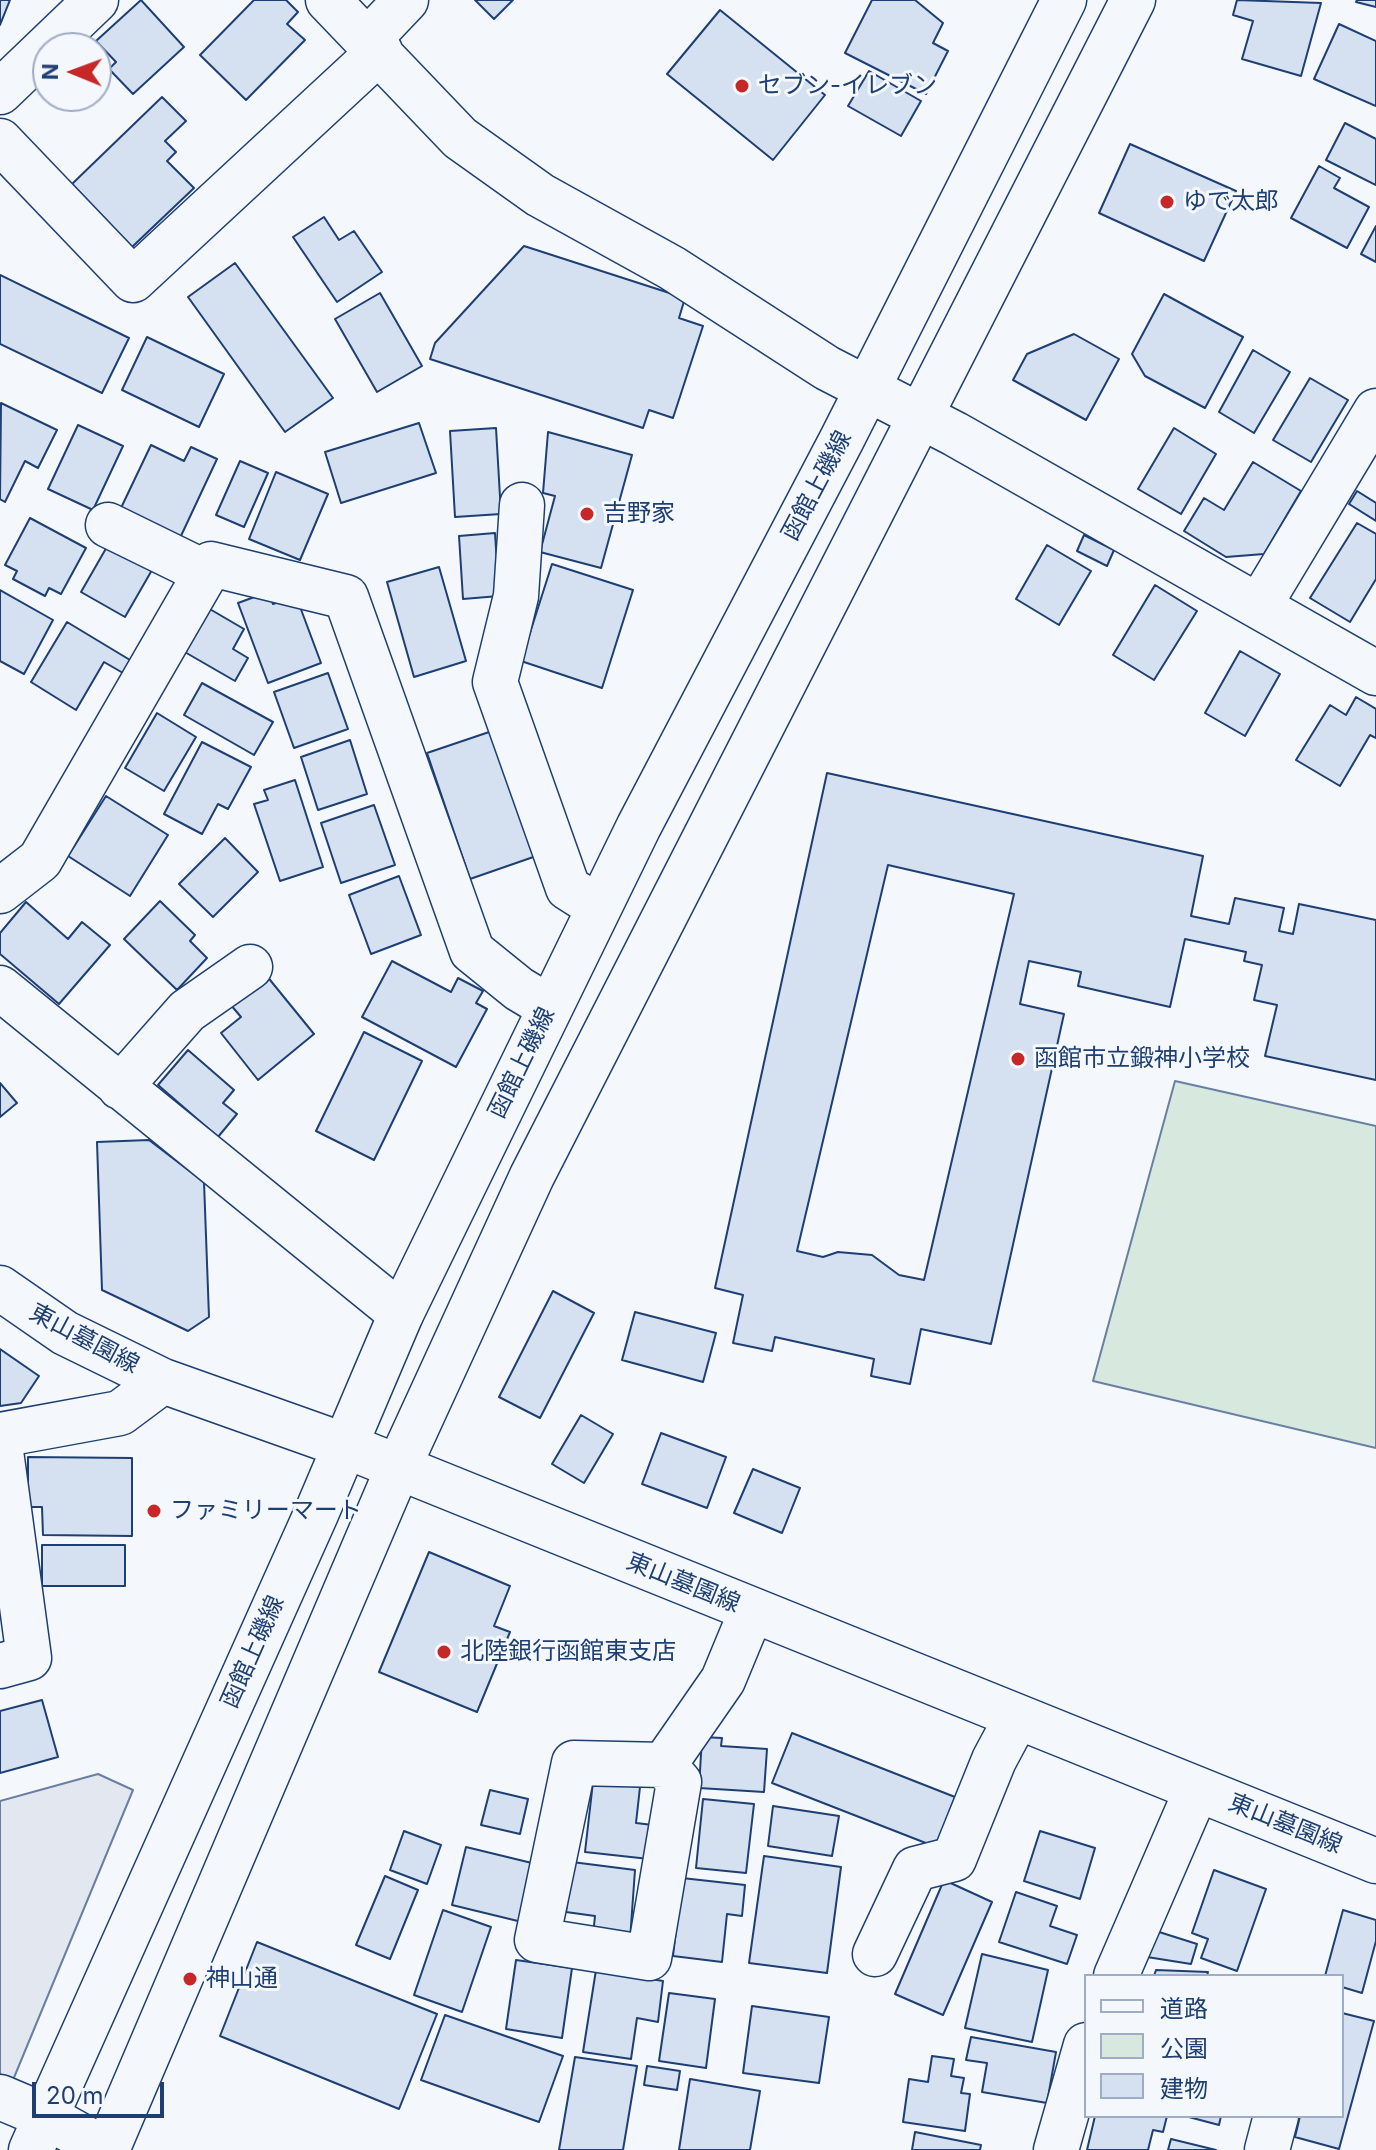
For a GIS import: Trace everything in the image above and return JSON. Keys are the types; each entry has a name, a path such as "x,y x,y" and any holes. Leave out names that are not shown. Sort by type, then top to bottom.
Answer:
{"street":[{"path":"0,92 96,0"},
{"path":"328,0 460,138 540,195 672,268 827,368 922,416 1376,673"},
{"path":"0,141 133,280 374,45 406,0"},
{"name":"函館上磯線","path":"38,2133 346,1446 401,1314 598,907 868,388 1064,0"},
{"path":"0,2097 38,2133 107,2150 398,1468 532,1176 1133,0"},
{"path":"1259,606 1376,411"},
{"path":"522,505 516,596 495,682 568,888 598,907"},
{"path":"108,525 206,573"},
{"path":"0,891 40,860 211,564 346,597 472,951 519,989 549,1007"},
{"path":"120,1087 187,1011 250,967"},
{"path":"0,988 401,1314"},
{"name":"東山墓園線","path":"0,1288 65,1333 163,1381 346,1446 1376,1861"},
{"path":"0,1435 120,1413 163,1381"},
{"path":"0,1444 29,1658 0,1666"},
{"path":"664,1765 723,1680 752,1610"},
{"path":"875,1954 915,1869 954,1859 994,1760 1017,1717"},
{"path":"574,1763 664,1765 679,1782 649,1958 537,1940 574,1763"},
{"path":"1117,1974 1197,1789"},
{"path":"1056,2150 1084,2052"},
{"path":"1267,2150 1275,2118"}],"green space":[{"path":"1175,1081 1376,1126 1376,1448 1093,1381"}],"shaded area":[{"path":"98,1774 133,1790 13,2080 0,2074 0,1801"}],"building":[{"path":"0,0 10,0 0,25"},
{"path":"141,0 184,47 133,94 112,72 116,62 112,58 112,32 106,32"},
{"path":"254,0 286,0 298,12 287,24 305,40 246,100 200,55"},
{"path":"475,0 513,0 494,19"},
{"path":"872,0 915,0 943,23 933,43 948,51 926,94 845,53"},
{"path":"1237,0 1321,3 1301,76 1242,59 1253,21 1233,15"},
{"path":"1376,0 1376,7 1356,2"},
{"path":"720,10 825,95 773,160 667,74"},
{"path":"1339,24 1376,41 1376,106 1314,79"},
{"path":"869,71 921,101 901,136 848,106"},
{"path":"162,97 186,121 165,141 176,152 167,161 194,188 132,247 72,184"},
{"path":"1345,123 1376,139 1376,185 1326,160"},
{"name":"ゆで太郎","path":"1130,144 1236,191 1204,261 1099,213"},
{"path":"1319,166 1340,178 1334,188 1369,207 1347,248 1291,218"},
{"path":"324,217 339,240 354,231 382,272 337,302 293,237"},
{"path":"1376,226 1376,262 1361,254"},
{"path":"524,246 685,298 679,318 703,326 673,418 649,410 643,428 430,359 435,343"},
{"path":"235,263 333,398 285,432 188,297"},
{"path":"0,275 129,338 102,393 0,344"},
{"path":"380,293 422,366 377,392 335,319"},
{"path":"1164,294 1243,337 1205,408 1145,376 1132,354"},
{"path":"1074,334 1119,359 1086,420 1013,380 1027,354"},
{"path":"147,337 224,374 199,427 122,390"},
{"path":"1253,350 1290,372 1254,433 1219,412"},
{"path":"1310,378 1348,400 1311,462 1273,440"},
{"path":"1,403 57,430 38,468 25,461 5,502 0,499"},
{"path":"419,423 436,473 341,503 325,452"},
{"path":"78,425 123,446 93,510 48,489"},
{"path":"496,428 501,514 455,517 450,431"},
{"path":"1174,428 1216,454 1181,514 1138,489"},
{"path":"548,432 632,455 601,568 540,552 555,496 543,493"},
{"path":"151,445 184,461 191,447 217,459 180,538 120,510"},
{"path":"240,461 268,473 244,527 216,515"},
{"path":"1253,462 1301,491 1264,554 1226,557 1184,531 1204,498 1224,510"},
{"path":"276,472 328,494 300,560 249,539"},
{"path":"1357,491 1376,503 1376,521 1349,504"},
{"path":"30,518 86,548 61,594 49,588 45,596 13,579 17,571 5,565"},
{"path":"1357,523 1376,534 1376,579 1350,622 1310,598"},
{"path":"495,533 499,596 463,599 459,536"},
{"path":"1084,535 1114,550 1107,566 1077,551"},
{"path":"108,545 152,570 125,617 81,592"},
{"path":"1047,545 1091,571 1059,625 1016,599"},
{"path":"552,564 633,590 602,688 521,661"},
{"path":"439,567 466,661 414,677 387,582"},
{"path":"1155,585 1197,611 1154,680 1113,655"},
{"path":"0,590 53,620 24,674 0,661"},
{"path":"268,592 273,604 296,596 321,663 268,683 238,603"},
{"path":"208,608 244,629 233,649 248,658 235,681 183,651"},
{"path":"67,622 130,660 123,673 104,662 76,710 31,682"},
{"path":"1240,651 1280,674 1245,736 1205,713"},
{"path":"328,673 348,729 294,748 274,692"},
{"path":"202,683 273,722 254,755 184,715"},
{"path":"1356,697 1376,709 1376,738 1370,735 1340,786 1296,760 1330,705 1346,715"},
{"path":"157,713 196,737 164,791 125,768"},
{"path":"498,729 542,854 470,879 427,753"},
{"path":"350,740 367,794 318,810 301,757"},
{"path":"202,742 251,767 228,809 218,804 202,834 164,814"},
{"name":"函館市立鍛神小学校","path":"827,773 1203,856 1191,916 1229,924 1235,898 1284,908 1279,931 1293,934 1299,904 1376,920 1376,1080 1265,1056 1277,1005 1254,1000 1262,965 1244,961 1246,952 1185,939 1170,1007 1078,986 1081,972 1029,961 1020,1004 1064,1014 991,1344 921,1329 910,1384 871,1376 874,1359 775,1337 772,1351 733,1343 743,1295 715,1288","holes":["888,865 1014,894 924,1280 899,1275 872,1255 838,1252 823,1257 797,1251"]},
{"path":"295,780 323,867 280,881 254,804 268,800 264,790"},
{"path":"106,796 168,835 130,896 68,856"},
{"path":"374,805 395,865 341,883 321,823"},
{"path":"225,838 258,872 213,917 179,884"},
{"path":"399,876 421,935 371,954 349,895"},
{"path":"160,901 195,935 190,941 207,958 177,990 124,939"},
{"path":"26,902 68,939 82,922 110,945 59,1004 0,954 0,933"},
{"path":"392,961 451,992 458,978 483,991 476,1003 487,1009 456,1067 362,1017"},
{"path":"266,975 314,1034 258,1080 221,1033 241,1017 230,1004"},
{"path":"364,1032 422,1061 374,1160 316,1131"},
{"path":"188,1050 234,1090 223,1103 237,1114 218,1137 158,1085"},
{"path":"0,1083 17,1103 0,1117"},
{"path":"149,1140 204,1182 209,1317 188,1331 102,1290 97,1142"},
{"path":"553,1291 594,1313 540,1418 499,1397"},
{"path":"635,1312 716,1333 703,1382 622,1360"},
{"path":"0,1349 39,1376 21,1403 0,1406"},
{"path":"581,1415 613,1434 584,1483 552,1464"},
{"path":"661,1433 726,1457 707,1508 642,1484"},
{"path":"28,1457 132,1458 132,1536 43,1535 42,1507 28,1507"},
{"path":"753,1469 800,1488 782,1533 734,1513"},
{"path":"42,1545 125,1545 125,1586 42,1586"},
{"name":"北陸銀行函館東支店","path":"429,1552 510,1586 494,1626 510,1632 477,1712 379,1672"},
{"path":"42,1700 58,1757 0,1773 0,1711"},
{"path":"792,1733 955,1797 936,1847 772,1783"},
{"path":"702,1737 722,1738 721,1746 767,1749 764,1792 699,1788"},
{"path":"593,1782 640,1787 636,1823 653,1825 649,1859 585,1852"},
{"path":"490,1790 528,1799 520,1834 481,1825"},
{"path":"703,1799 754,1804 746,1873 696,1868"},
{"path":"773,1806 839,1816 832,1856 768,1846"},
{"path":"404,1831 441,1845 427,1884 390,1870"},
{"path":"1040,1831 1095,1848 1080,1899 1024,1881"},
{"path":"466,1847 536,1864 522,1922 452,1905"},
{"path":"764,1856 841,1867 827,1973 749,1963"},
{"path":"572,1862 635,1870 630,1940 593,1935 595,1916 566,1912"},
{"path":"1214,1870 1266,1889 1237,1971 1201,1958 1208,1939 1192,1933"},
{"path":"385,1876 418,1890 390,1959 356,1945"},
{"path":"682,1878 745,1885 742,1916 727,1914 722,1962 673,1956"},
{"path":"944,1880 992,1902 943,2015 895,1994"},
{"path":"1016,1892 1057,1906 1050,1926 1077,1935 1067,1964 999,1942"},
{"path":"443,1910 491,1927 462,2012 414,1995"},
{"path":"1343,1910 1376,1920 1376,1941 1362,1993 1344,1988 1344,1974 1326,1974"},
{"path":"1156,1931 1197,1944 1191,1964 1147,1957"},
{"path":"257,1942 437,2014 399,2109 220,2036"},
{"path":"982,1954 1048,1970 1032,2042 965,2028"},
{"path":"516,1960 572,1968 562,2038 506,2029"},
{"path":"596,1970 663,1981 658,2022 637,2018 631,2059 583,2052"},
{"path":"1156,1970 1208,1972 1208,1974 1155,1974"},
{"path":"669,1993 715,1999 706,2068 659,2061"},
{"path":"752,2006 829,2017 819,2083 743,2073"},
{"path":"1344,2014 1374,2021 1339,2149 1295,2137 1300,2118 1344,2118"},
{"path":"445,2015 563,2056 539,2122 421,2080"},
{"path":"971,2037 1056,2052 1047,2103 982,2092 987,2063 966,2060"},
{"path":"932,2056 954,2059 951,2076 964,2078 961,2093 970,2094 965,2131 903,2122 909,2079 928,2082"},
{"path":"575,2057 637,2066 623,2150 559,2150"},
{"path":"647,2066 680,2071 677,2090 644,2085"},
{"path":"690,2079 760,2091 750,2150 679,2150"},
{"path":"1095,2118 1166,2118 1163,2132 1153,2130 1148,2150 1087,2150"},
{"path":"1193,2118 1221,2118 1219,2125"},
{"path":"915,2132 981,2145 980,2150 912,2150"},
{"path":"1171,2139 1216,2150 1168,2150"}],"place":[{"name":"セブン-イレブン","path":"742,86"},
{"name":"ゆで太郎","path":"1167,202"},
{"name":"吉野家","path":"587,514"},
{"name":"函館市立鍛神小学校","path":"1018,1059"},
{"name":"ファミリーマート","path":"154,1511"},
{"name":"北陸銀行函館東支店","path":"444,1652"},
{"name":"神山通","path":"190,1979"}]}
